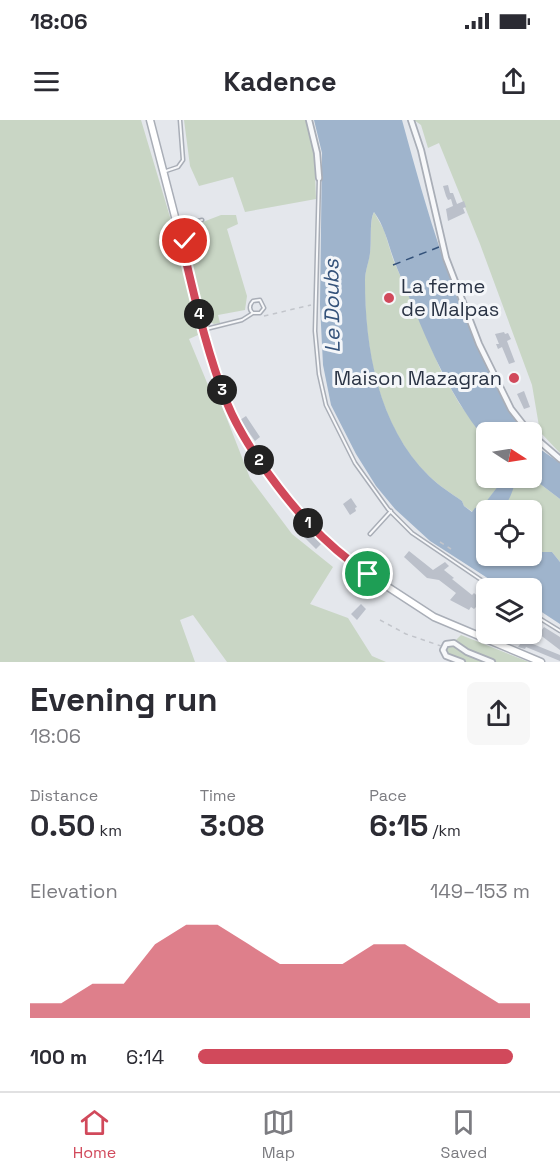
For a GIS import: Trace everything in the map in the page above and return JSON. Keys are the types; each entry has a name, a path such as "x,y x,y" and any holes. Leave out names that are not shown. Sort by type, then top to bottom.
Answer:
{"main road":[{"path":"150,120 177,227 183,240 203,329 227,403 244,437 279,489 327,543 365,572 434,617 541,662"}],"street":[{"path":"309,120 317,153 319,178"},
{"path":"411,120 421,150 446,258 479,344 511,409 521,422"},
{"path":"542,443 560,459"},
{"path":"462,662 446,656 443,650 447,644 454,643 467,652 492,662"}],"lane":[{"path":"163,171 178,167 183,160 180,120"},
{"path":"319,178 315,304 319,374 326,405 355,463 391,511 412,533 478,578"},
{"path":"177,227 202,220"},
{"path":"203,329 242,320 252,313 260,313 264,305 262,301 253,301 250,305 252,313"},
{"path":"370,534 391,511"},
{"path":"542,620 560,631"}],"path":[{"path":"263,316 315,304"},
{"path":"440,542 451,549"},
{"path":"380,620 406,634 445,648"}],"green space":[{"path":"0,120 141,120 173,227 198,335 189,339 215,402 220,401 250,478 292,534 333,567 310,604 348,618 372,656 386,662 227,662 193,615 180,620 195,662 0,662"},
{"path":"184,120 306,120 314,150 316,199 245,212 233,177 199,186 190,166"},
{"path":"414,120 560,120 560,453 542,434 542,422 538,422 532,385 480,244 439,143 428,148 421,125"},
{"path":"374,212 384,230 393,259 442,373 459,403 476,426 476,488 497,488 488,500 476,500 476,509 473,512 433,480 412,456 397,434 386,410 371,358 365,305 365,276 370,252"},
{"path":"221,215 236,215 238,224 227,229 247,296 245,310 218,315 220,323 214,324 208,321 189,260 193,250 182,230"},
{"path":"542,485 560,499 560,562 552,552 542,552 542,500 508,500 513,488 542,488"},
{"path":"461,635 476,641 476,644 484,644 529,662 458,662 445,651"}],"water":[{"name":"Le Doubs","path":"314,120 402,120 429,215 461,308 500,393 518,422 476,422 476,427 471,421 435,357 374,212 365,280 368,332 378,385 397,434 412,456 433,480 462,501 464,506 472,512 476,508 476,566 542,566 542,552 552,552 560,562 560,624 542,612 542,578 487,578 430,541 395,509 376,486 356,454 331,405 323,365 320,305 322,153"},
{"path":"542,450 560,463 560,499 542,485"},
{"path":"497,488 513,488 508,500 487,500"}],"building":[{"path":"448,185 457,204 464,201 466,207 463,208 465,213 448,221 446,209 453,206 443,186"},
{"path":"508,333 511,339 507,341 515,362 509,364 502,347 498,349 496,344 499,344 495,334"},
{"path":"524,391 530,407 524,409 517,394"},
{"path":"246,416 260,437 255,441 240,420"},
{"path":"351,498 357,507 356,511 350,515 343,504"},
{"path":"304,526 321,544 316,549 301,534 300,530"},
{"path":"409,551 433,570 445,562 449,566 444,570 454,578 452,579 472,595 474,593 476,595 476,607 474,609 471,607 469,610 450,600 456,593 439,580 427,578 404,557"},
{"path":"361,604 366,609 357,620 351,614"},
{"path":"544,627 560,637 560,650 542,636"},
{"path":"520,644 533,644 560,655 560,661 526,647 525,649 518,647"}],"ferry route":[{"path":"393,265 439,247"}],"place":[{"name":"La ferme de Malpas","path":"389,298"},
{"name":"Maison Mazagran","path":"514,378"}],"route":[{"path":"185,241 181,240 209,352 235,422 279,489 300,515 327,543 368,574"}]}
